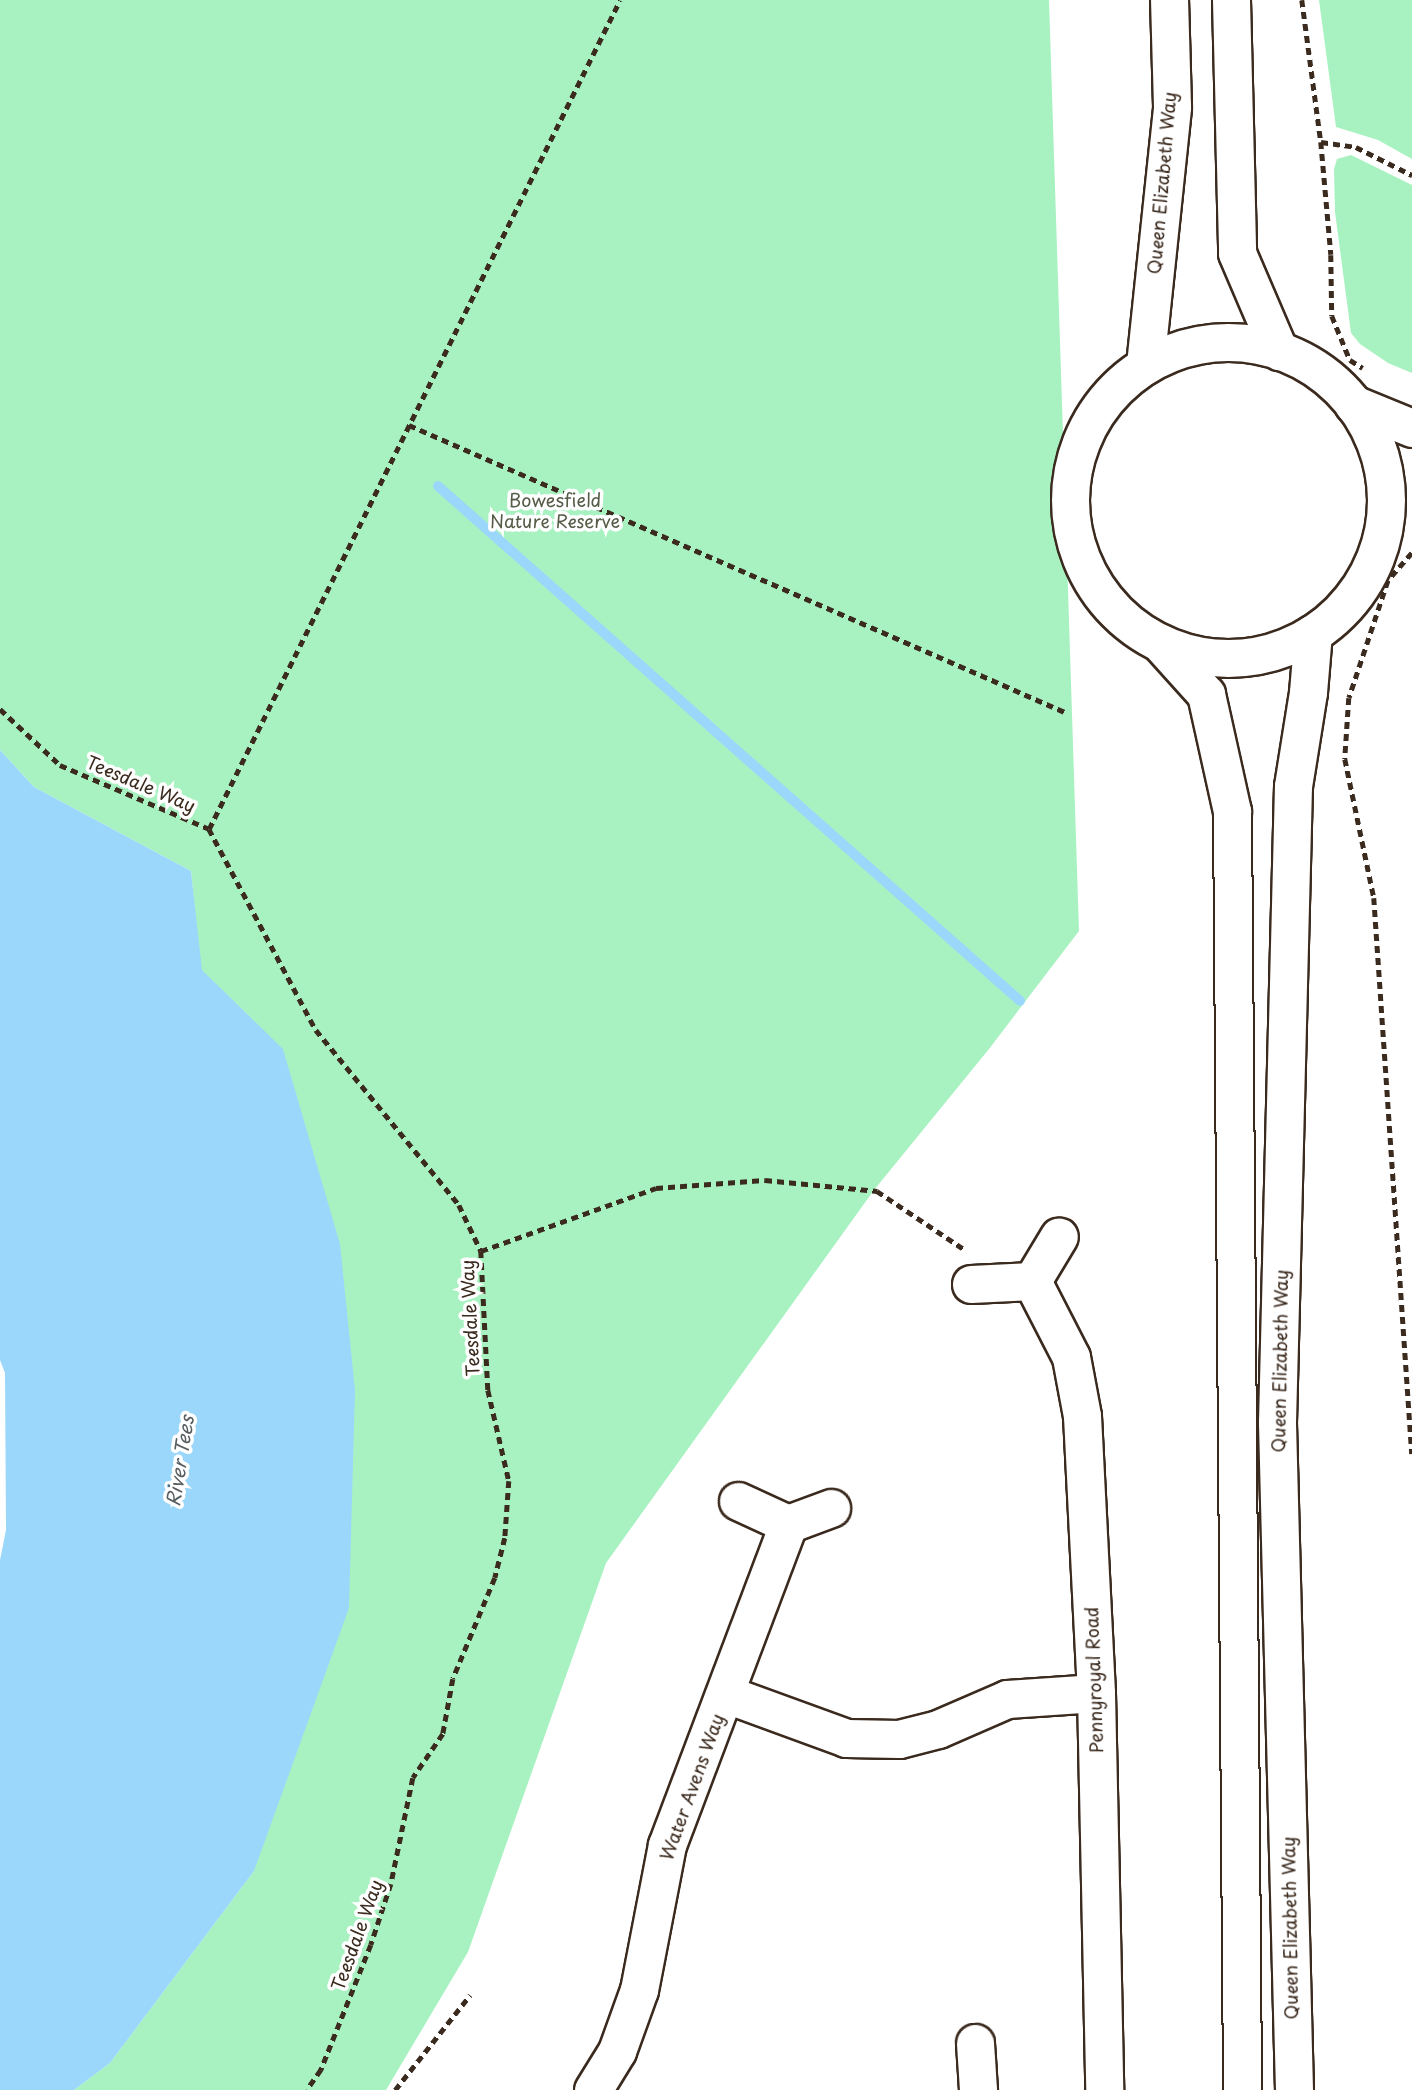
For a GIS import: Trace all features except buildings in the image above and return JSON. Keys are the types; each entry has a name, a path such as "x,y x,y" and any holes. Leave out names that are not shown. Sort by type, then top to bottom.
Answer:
{"street":[{"name":"Queen Elizabeth Way","path":"1145,365 1172,106 1170,0"},
{"path":"1231,0 1237,253 1279,351"},
{"path":"1232,342 1279,351 1318,370 1353,404 1374,441 1383,470 1383,531 1373,561 1358,589 1338,613 1312,633 1284,648 1253,655 1222,658 1190,653 1160,643 1133,626 1110,605 1091,579 1078,551 1071,522 1071,482 1084,433 1100,406 1121,384 1145,365 1172,352 1202,344 1232,342"},
{"path":"1353,404 1412,428"},
{"path":"1385,506 1412,467"},
{"name":"Queen Elizabeth Way","path":"1294,2090 1277,1422 1293,786 1308,692 1312,633"},
{"path":"1160,643 1206,694 1232,811 1242,2090"},
{"path":"969,1268 1032,1281 1059,1236"},
{"name":"Pennyroyal Road","path":"1032,1281 1071,1357 1082,1416 1096,1693 1104,2090"},
{"path":"738,1501 788,1524 831,1508"},
{"name":"Water Avens Way","path":"593,2090 617,2051 639,1990 667,1846 788,1524"},
{"path":"726,1694 846,1738 899,1739 938,1729 1007,1699 1096,1693"},
{"path":"975,2043 978,2090"}],"path":[{"path":"209,829 620,0"},
{"path":"1302,0 1321,142 1331,255 1332,316 1350,360 1371,372"},
{"path":"1321,142 1356,147 1412,175"},
{"path":"409,425 1067,713"},
{"path":"1412,553 1388,581 1349,698 1345,760 1374,898 1412,1454"},
{"name":"Teesdale Way","path":"0,709 60,765 209,829 316,1030 459,1205 481,1251 488,1390 509,1481 505,1538 495,1578 453,1679 443,1734 413,1778 391,1884 370,1945 321,2070 307,2090"},
{"path":"481,1251 656,1188 765,1180 877,1191 969,1268"},
{"path":"395,2090 470,1994"}],"green space":[{"name":"Bowesfield Nature Reserve","path":"0,0 1049,0 1079,931 989,1049 874,1190 606,1563 468,1952 386,2090 74,2090 110,2063 254,1871 249,1016 201,970 191,871 34,787 0,750"},
{"path":"1319,0 1412,0 1412,159 1378,140 1336,127"},
{"path":"1351,155 1412,185 1412,373 1388,363 1360,344 1351,333 1335,212 1334,169 1337,159"}],"water":[{"name":"River Tees","path":"0,750 34,787 191,871 202,970 283,1049 340,1244 355,1390 349,1608 254,1871 110,2063 74,2090 0,2090 0,1560 6,1530 5,1373 0,1360"}],"waterway":[{"path":"438,486 1020,1001"}]}
